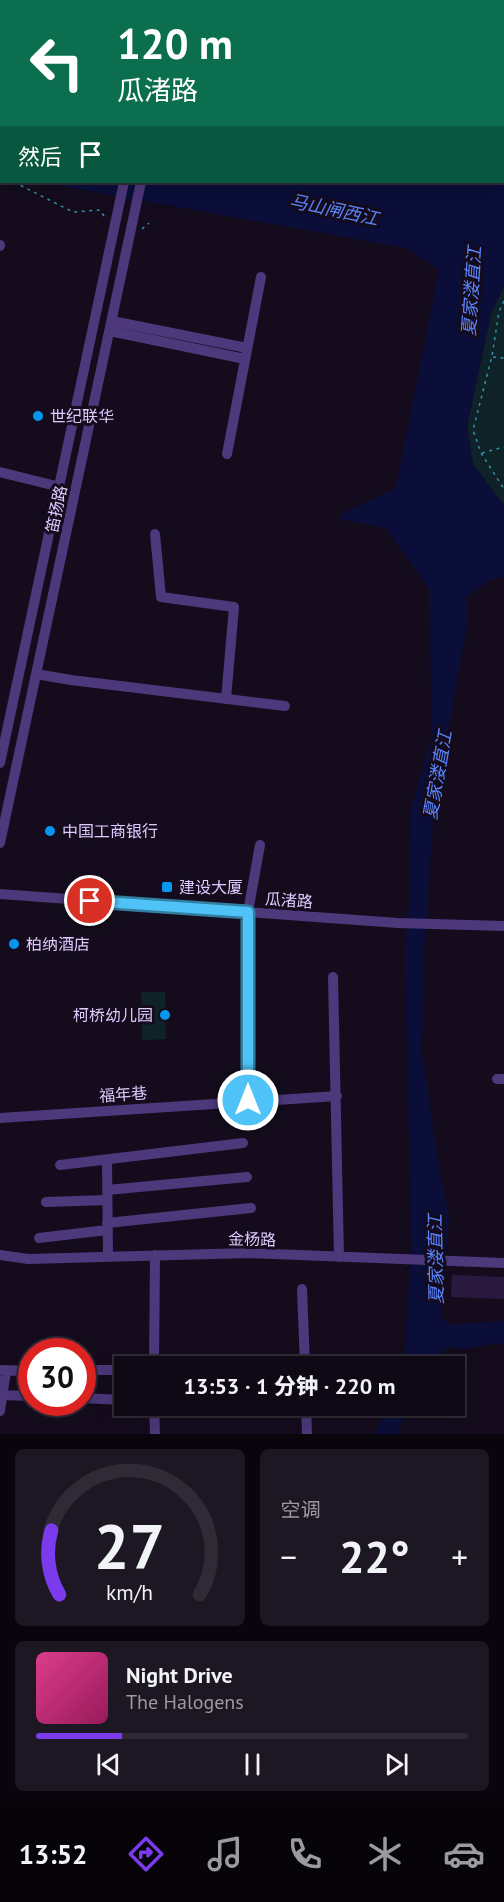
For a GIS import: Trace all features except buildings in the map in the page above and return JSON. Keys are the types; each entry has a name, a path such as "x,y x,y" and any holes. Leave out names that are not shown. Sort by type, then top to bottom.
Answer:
{"street":[{"name":"笛扬路","path":"0,763 124,183"},
{"name":"笛扬路","path":"0,843 141,183"},
{"path":"227,454 261,277"},
{"path":"111,326 246,354"},
{"path":"0,472 60,487"},
{"path":"155,534 160,597 234,607 226,699"},
{"path":"36,674 285,706"},
{"path":"248,1100 248,912 260,845"},
{"name":"瓜渚路","path":"0,894 398,923 504,926"},
{"path":"333,977 339,1257"},
{"name":"福年巷","path":"0,1118 248,1100 337,1096"},
{"path":"60,1165 243,1143"},
{"path":"107,1160 108,1256"},
{"path":"46,1202 247,1177"},
{"path":"39,1238 107,1226 251,1208"},
{"name":"金杨路","path":"0,1255 28,1259 249,1253 504,1263"},
{"path":"154,1356 155,1256"},
{"path":"302,1289 305,1356"},
{"path":"0,1410 3,1370 18,1371"},
{"path":"96,1370 114,1370"},
{"path":"2,1395 18,1396"},
{"path":"96,1399 114,1400"},
{"path":"154,1416 155,1434"},
{"path":"306,1416 307,1434"}],"path":[{"path":"16,183 73,212 100,210"},
{"path":"504,301 499,312 492,357 473,430 481,453 504,489"},
{"path":"492,357 504,358"},
{"path":"481,453 504,447"}],"green space":[{"path":"504,286 504,505 473,464 467,426 491,314"},
{"path":"141,992 165,992 166,1039 142,1040"}],"water":[{"path":"44,183 504,183 504,286 491,314 467,426 473,464 504,505 504,577 490,580 466,597 468,618 433,820 424,951 422,1053 449,1217 441,1317 450,1325 504,1321 504,1344 463,1349 448,1347 439,1356 403,1356 411,1245 405,951 409,905 410,813 432,736 429,589 386,528 338,519 343,513 396,488 439,270 406,248"},
{"path":"384,1416 405,1416 397,1434 374,1434"}],"place":[{"name":"世纪联华","path":"38,416"},
{"name":"中国工商银行","path":"50,831"},
{"name":"建设大厦","path":"167,887"},
{"name":"柏纳酒店","path":"14,944"},
{"name":"柯桥幼儿园","path":"165,1015"}],"route":[{"path":"90,901 248,912 248,1100"}],"water label":[{"name":"马山闸西江","path":"334,210"},
{"name":"夏家溇直江","path":"472,291"},
{"name":"夏家溇直江","path":"438,775"},
{"name":"夏家溇直江","path":"436,1259"}]}
